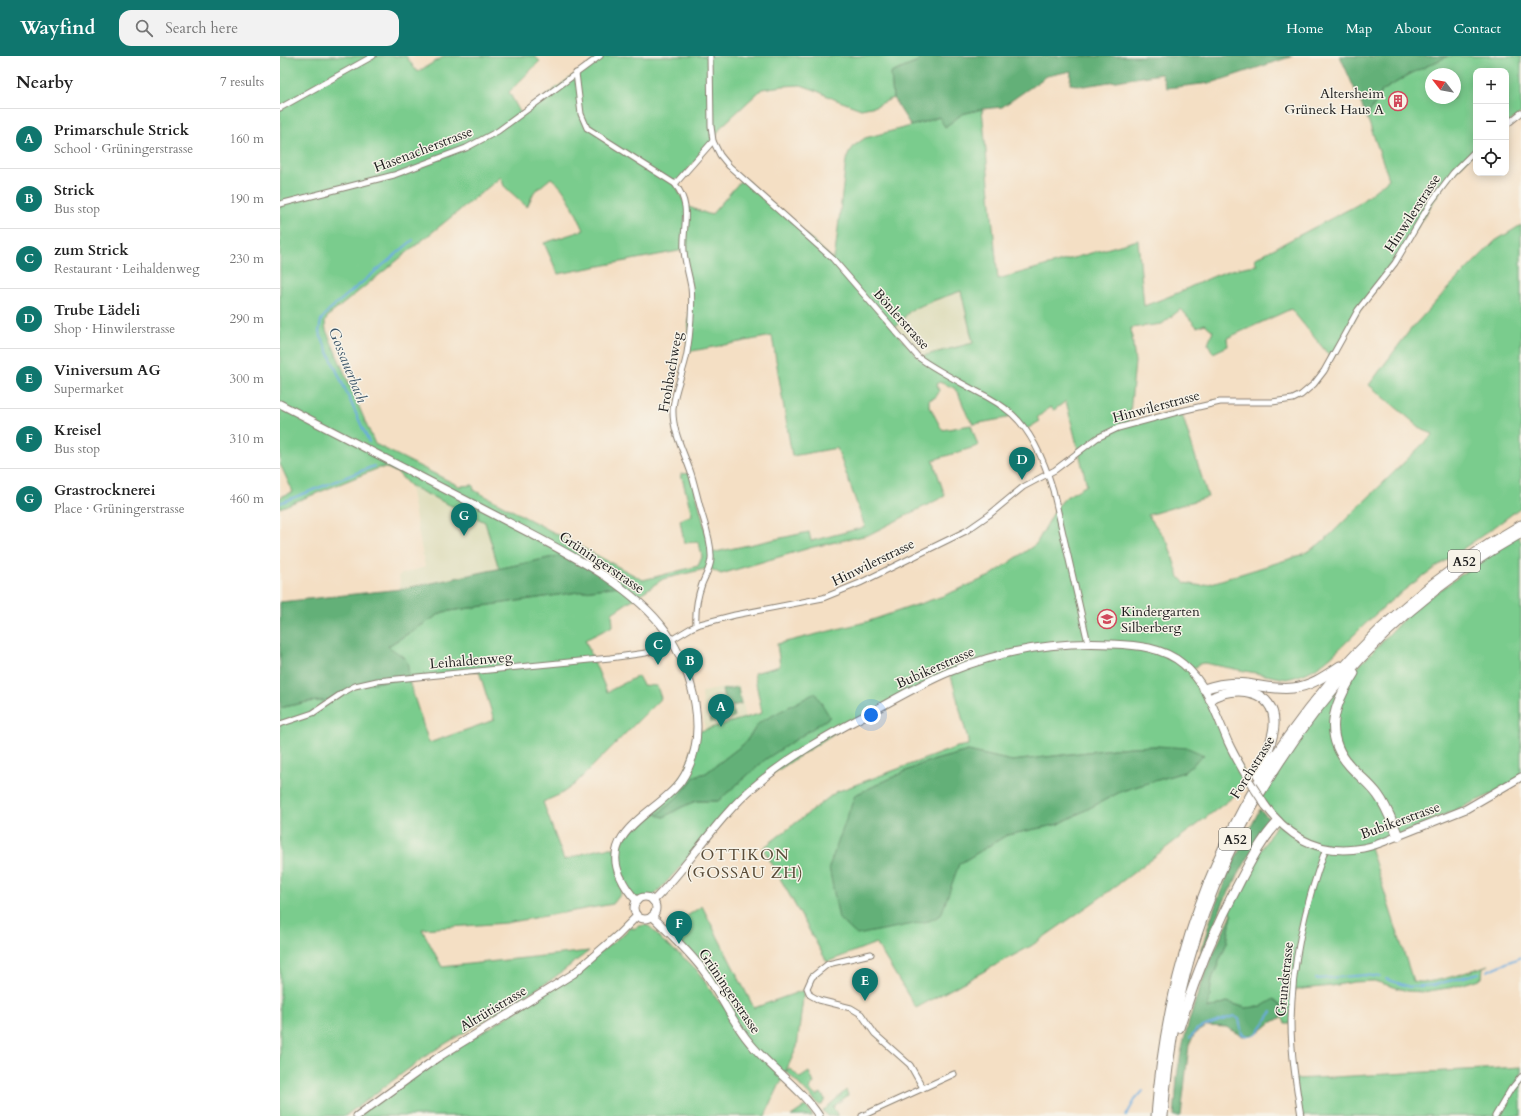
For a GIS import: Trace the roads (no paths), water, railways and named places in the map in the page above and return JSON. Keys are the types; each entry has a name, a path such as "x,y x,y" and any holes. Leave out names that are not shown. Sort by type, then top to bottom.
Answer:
{"highway":[{"name":"Forchstrasse","path":"1156,1116 1166,1031 1182,961 1196,916 1211,875 1231,832 1269,765 1293,729 1318,697 1351,659 1389,621 1429,587 1480,550 1521,525"},
{"name":"Forchstrasse","path":"1163,1116 1169,1058 1180,998 1196,938 1216,883 1236,837 1263,787 1289,746 1325,699 1367,652 1412,610 1443,585 1476,561 1521,533"},
{"path":"1367,652 1337,701 1333,717 1334,733 1338,749 1344,758 1370,785 1382,801 1398,836"},
{"path":"1204,689 1234,683 1278,689 1301,687 1322,678 1351,659"},
{"path":"1210,699 1220,693 1248,692 1263,699 1271,709 1274,720 1272,735 1248,800"},
{"path":"1169,1058 1189,996 1217,926 1249,865 1268,833 1278,822"}],"main road":[{"name":"Grüningerstrasse","path":"280,404 566,552 619,586 640,603 658,621 672,642 691,686 696,709 696,738 690,764 680,782 670,793 625,832 617,845 615,857 618,871 624,884 637,901"},
{"name":"Bubikerstrasse","path":"653,902 682,871 734,805 754,786 780,766 811,746 920,686 947,673 979,661 1042,646 1088,643 1140,645 1152,648 1182,662 1191,671 1210,699 1229,744 1265,805 1278,822 1289,832 1313,845 1344,850 1361,848 1398,836 1466,809 1521,777"},
{"path":"642,898 648,898 653,902 656,909 652,916 644,919 636,916 634,907 637,901 642,898"},
{"name":"Altrütistrasse","path":"357,1116 436,1058 573,974 636,916"},
{"name":"Grüningerstrasse","path":"652,916 699,964 738,1027 751,1044 804,1097 819,1116"}],"street":[{"path":"280,108 373,56"},
{"name":"Hasenacherstrasse","path":"280,204 394,175 466,148 498,131 600,56"},
{"name":"Bönlerstrasse","path":"710,56 711,126 713,141 720,155 729,166 833,259 918,357 930,366 988,397 1012,414 1028,433 1044,462 1048,473 1064,535 1088,643"},
{"name":"Frohbachweg","path":"576,73 581,114 587,128 674,184 686,206 684,250 691,288 691,307 687,352 684,367 674,397 674,422 677,436 691,474 708,535 711,555 709,568 696,602 696,625"},
{"path":"1509,123 1521,113"},
{"path":"674,184 713,141"},
{"name":"Hinwilerstrasse","path":"672,642 696,625 735,615 814,600 840,592 962,533 989,515 1019,490 1048,473 1102,435 1129,424 1220,402 1272,402 1288,400 1301,395 1308,390 1332,359 1362,304 1400,256 1431,202 1453,173 1473,153"},
{"name":"Leihaldenweg","path":"280,724 313,713 355,686 377,681 610,658 646,653 672,642"},
{"name":"Grundstrasse","path":"1301,1116 1293,1063 1291,1023 1293,983 1300,933 1308,901 1326,848"},
{"path":"871,954 828,964 812,977 807,988 810,995 819,1000 850,1008 862,1014 874,1034 910,1065 923,1088"},
{"path":"862,1116 954,1074"},
{"path":"1495,1116 1521,1077"}],"waterway":[{"name":"Gossauerbach","path":"369,442 319,332 321,320 329,310 413,240"},
{"name":"Gossauerbach","path":"280,503 374,466"},
{"path":"1487,971 1521,957"},
{"path":"1386,979 1410,987 1434,985 1479,973"},
{"path":"1316,979 1366,975 1380,977"},
{"path":"1190,1038 1196,1030 1234,1016 1239,1019 1242,1034 1248,1036 1253,1035 1257,1033 1272,1012"},
{"path":"1126,1116 1135,1100 1143,1091"}],"place":[{"name":"Altersheim Grüneck Haus A","path":"1398,101"},
{"name":"Trube Lädeli","path":"1022,480"},
{"name":"Grastrocknerei","path":"464,536"},
{"name":"Kindergarten Silberberg","path":"1107,619"},
{"name":"zum Strick","path":"658,665"},
{"name":"Strick","path":"690,681"},
{"name":"Primarschule Strick","path":"721,727"},
{"name":"Kreisel","path":"679,944"},
{"name":"Viniversum AG","path":"865,1001"}],"district":[{"name":"OTTIKON (GOSSAU ZH)","path":"745,863"}]}
